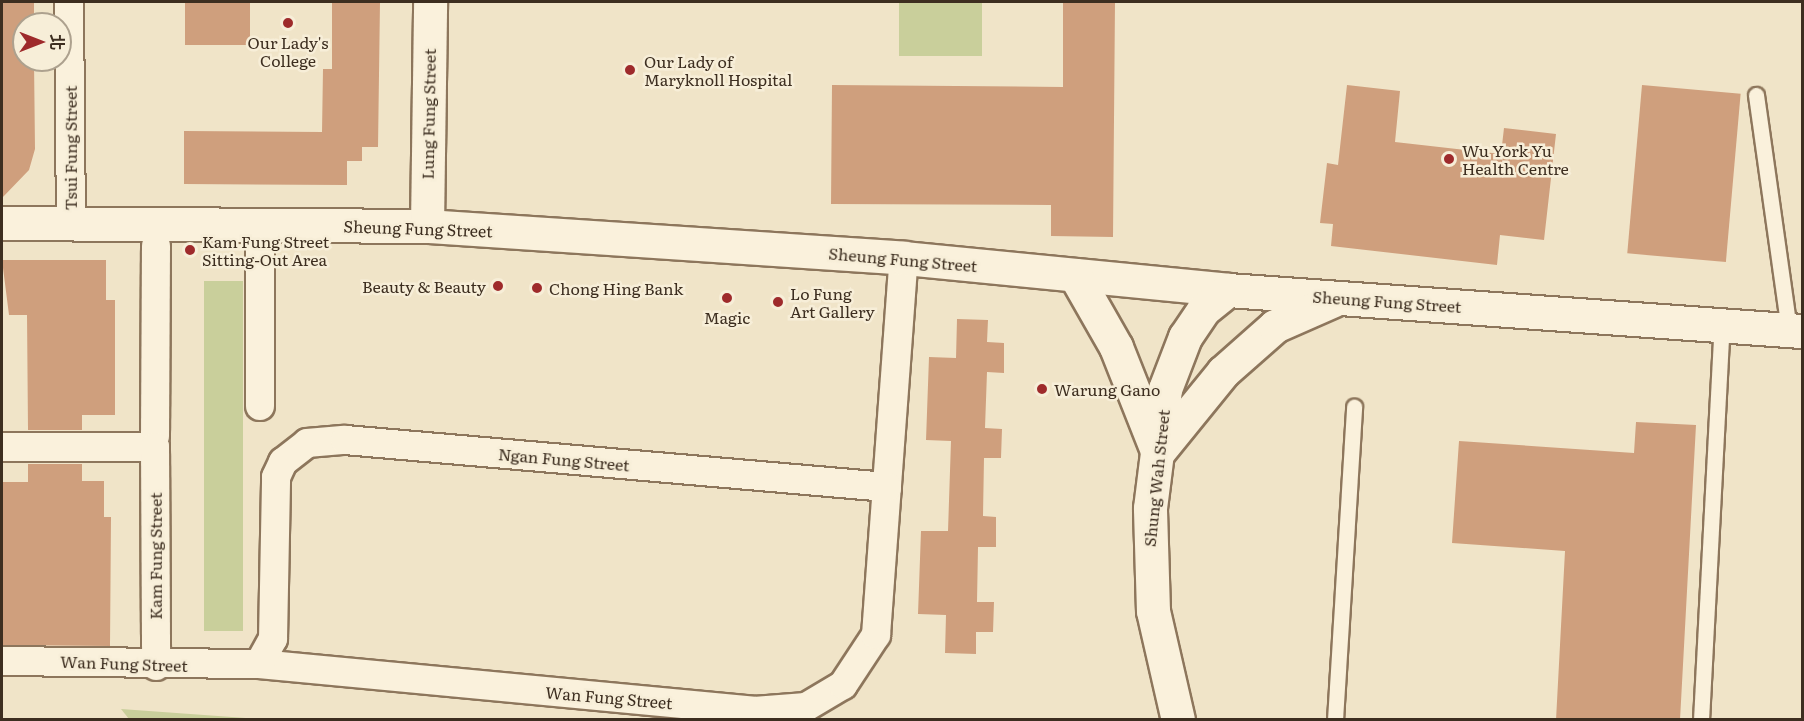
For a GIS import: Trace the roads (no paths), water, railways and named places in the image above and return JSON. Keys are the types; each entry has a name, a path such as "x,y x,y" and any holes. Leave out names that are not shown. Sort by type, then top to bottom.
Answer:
{"street":[{"name":"Tsui Fung Street","path":"69,2 71,223"},
{"name":"Lung Fung Street","path":"428,226 430,2"},
{"name":"Sheung Fung Street","path":"2,223 428,226 904,258 1228,290 1796,331"},
{"name":"Kam Fung Street","path":"156,246 154,441 156,666"},
{"path":"260,247 260,406"},
{"name":"Wan Fung Street","path":"2,661 156,666 259,664 754,711 806,707 843,685 876,635 904,258"},
{"path":"1075,275 1116,347 1158,452 1223,372 1275,326 1338,298"},
{"name":"Shung Wah Street","path":"1178,720 1153,610 1148,550 1165,389 1185,337 1203,310 1228,290"},
{"name":"Ngan Fung Street","path":"259,664 273,639 274,496 280,470 293,452 307,443 345,440 887,487"},
{"path":"2,447 154,441"}],"lane":[{"path":"1756,95 1796,331"},
{"path":"1701,720 1722,324"},
{"path":"1335,720 1354,407"}],"place":[{"name":"Our Lady's College","path":"288,23"},
{"name":"Our Lady of Maryknoll Hospital","path":"630,70"},
{"name":"Wu York Yu Health Centre","path":"1449,159"},
{"name":"Kam Fung Street Sitting-Out Area","path":"190,250"},
{"name":"Beauty & Beauty","path":"498,286"},
{"name":"Chong Hing Bank","path":"537,288"},
{"name":"Magic","path":"727,298"},
{"name":"Lo Fung Art Gallery","path":"778,302"},
{"name":"Warung Gano","path":"1042,389"}]}
